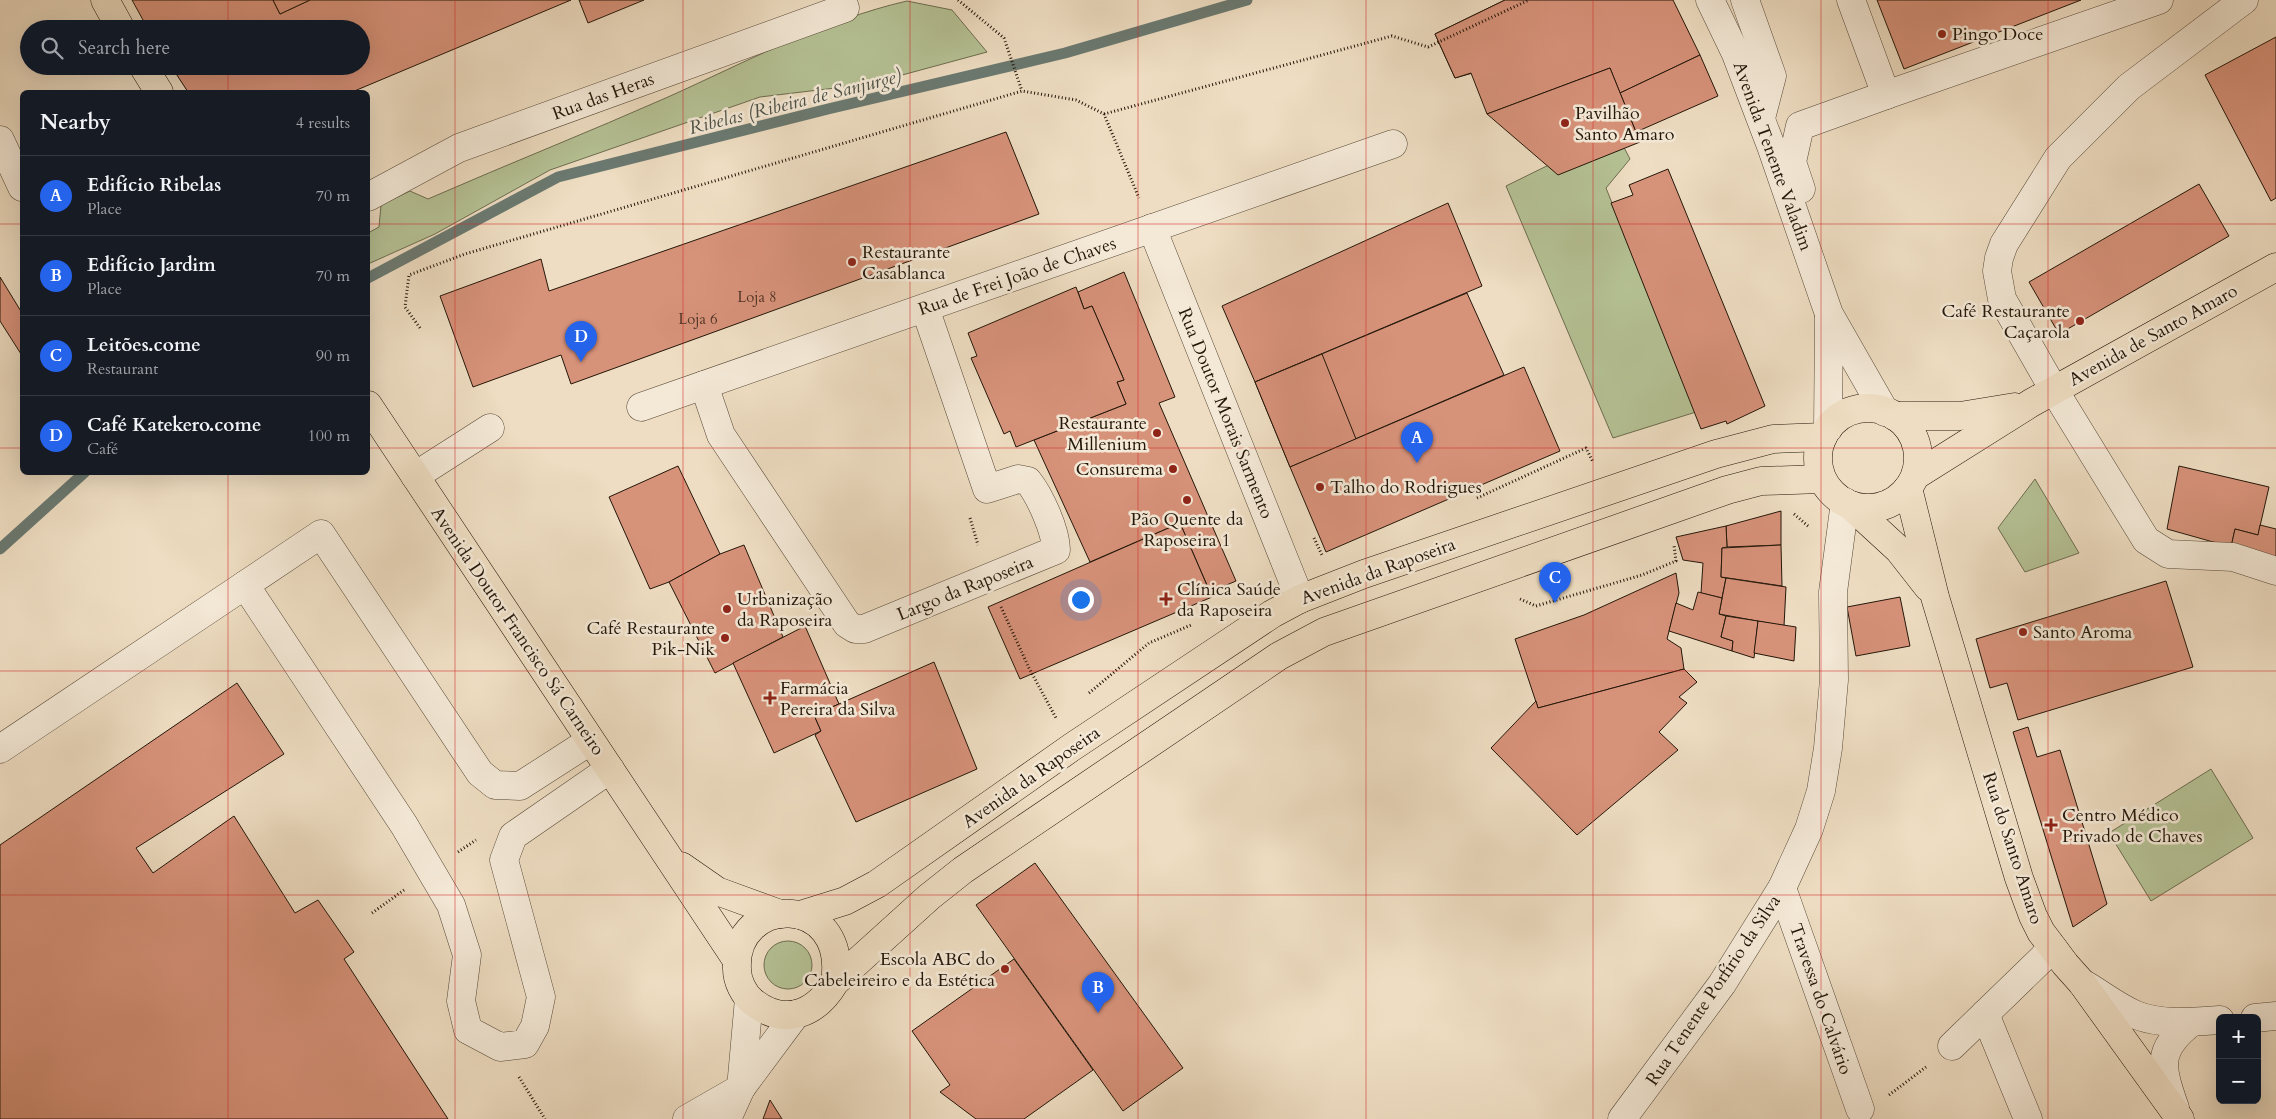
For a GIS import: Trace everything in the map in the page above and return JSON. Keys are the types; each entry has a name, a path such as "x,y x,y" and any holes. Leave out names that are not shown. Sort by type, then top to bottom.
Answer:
{"main road":[{"path":"105,0 116,20"},
{"path":"149,75 158,90"},
{"name":"Avenida de Santo Amaro","path":"1912,482 2043,397 2276,267"},
{"name":"Avenida de Santo Amaro","path":"1890,414 1960,416 1992,412 2043,397"},
{"name":"Avenida Doutor Francisco Sá Carneiro","path":"370,408 736,959"},
{"path":"1869,408 1890,414 1907,427 1915,442 1918,459 1912,482 1896,500 1882,506 1866,509 1847,504 1829,490 1822,479 1818,465 1818,451 1825,433 1839,417 1854,410 1869,408"},
{"name":"Avenida da Raposeira","path":"736,959 741,943 750,929 764,919 845,901 877,884 1072,747 1272,614 1300,599 1373,570 1716,454 1773,440 1825,433"},
{"path":"736,959 741,987 749,999 763,1009 779,1015 796,1014 812,1008 826,997 835,982 929,897 963,870 1279,656 1324,632 1727,490 1761,481 1822,479"},
{"name":"Rua do Santo Amaro","path":"1912,482 1935,597 2032,916 2053,948 2082,983 2179,1118"},
{"name":"Rua do Santo Amaro","path":"1847,504 1903,555 1935,597"},
{"name":"Avenida Doutor Francisco Sá Carneiro","path":"668,857 717,891 790,914"},
{"path":"790,914 815,922 828,933 835,949 838,965 835,982"}],"street":[{"name":"Avenida Tenente Valadim","path":"1710,0 1736,54 1829,314 1890,414"},
{"path":"1745,0 1772,76 1760,118"},
{"path":"1851,0 1886,95"},
{"path":"1815,273 1818,241 1792,162 1800,126 2159,0"},
{"path":"2244,0 2129,86 2058,158 2004,244 1999,258 1998,271 2002,299 2043,397 2146,540 2168,554 2233,557 2276,571"},
{"name":"Rua das Heras","path":"370,196 459,148 844,4"},
{"path":"1,144 20,182"},
{"name":"Rua de Frei João de Chaves","path":"641,407 1393,144"},
{"name":"Rua Doutor Morais Sarmento","path":"1152,228 1300,599"},
{"name":"Largo da Raposeira","path":"704,386 721,435 846,624 855,629 864,629 1056,550 1056,540 1034,489 1028,481 1018,479 987,489 925,308"},
{"name":"Avenida Tenente Valadim","path":"1825,433 1829,314"},
{"path":"415,476 490,428"},
{"name":"Rua Tenente Porfírio da Silva","path":"1622,1119 1722,984 1782,888 1809,829 1825,769 1833,696 1833,592 1847,504"},
{"path":"0,750 321,534 480,773 495,785 520,786 590,741"},
{"path":"245,585 404,825 451,905 467,955 461,1001 468,1030 500,1047 525,1044 535,1026 541,996 504,860 513,836 610,769"},
{"name":"Travessa do Calvário","path":"1782,888 1860,1109"},
{"path":"1952,1046 2053,948"},
{"path":"2082,983 2136,1015 2159,1020 2192,1022 2216,1020"},
{"path":"741,1088 749,999"},
{"path":"727,1119 741,1088 796,1014"},
{"path":"1984,1014 2028,1119"},
{"path":"2261,1017 2276,1016"},
{"path":"2179,1118 2164,1078 2164,1058 2172,1039 2192,1022"},
{"path":"687,1119 741,1088"}],"path":[{"path":"958,0 1004,38 1022,92"},
{"path":"1104,114 1392,36 1428,46 1529,0"},
{"path":"420,328 405,307 408,276 465,254 1022,92 1076,100 1104,114 1152,228"},
{"path":"1790,511 1812,530"},
{"path":"988,578 1029,668 1072,747"},
{"path":"456,854 476,839"},
{"path":"1860,1109 1882,1101 1952,1046"},
{"path":"500,1047 545,1119"}],"green space":[{"path":"907,1 952,10 987,52 869,84 760,97 550,170 435,234 370,263 370,232 379,227 381,205 410,191 428,199 668,97 815,30 876,9"},
{"path":"1616,132 1630,159 1606,188 1696,412 1613,438 1506,186"},
{"path":"2035,479 2079,553 2025,572 1998,528"},
{"path":"2211,769 2253,838 2151,901 2109,833"},
{"path":"783,941 793,941 805,948 812,960 812,970 805,982 793,989 783,989 775,985 768,978 764,970 764,960 768,952 775,945"}],"building":[{"path":"132,0 273,0 280,14 310,0 571,0 357,90 187,90 177,75 370,75 370,20 143,20"},
{"path":"273,0 310,0 280,14"},
{"path":"579,0 644,0 588,23"},
{"path":"1505,0 1662,0 1561,48 1455,78 1435,34"},
{"path":"1505,0 1673,0 1700,55 1620,93 1610,68 1487,114 1471,73 1455,78 1435,34"},
{"name":"Pingo Doce","path":"1877,0 2081,0 1904,69"},
{"path":"2276,37 2276,198 2271,201 2205,75"},
{"path":"1700,55 1718,96 1636,132 1620,93"},
{"name":"Pavilhão Santo Amaro","path":"1610,68 1640,142 1558,175 1487,114"},
{"path":"1006,132 1039,214 571,384 561,355 473,387 440,296 541,259 549,291"},
{"path":"1668,169 1765,406 1727,424 1726,421 1701,429 1611,203 1633,195 1629,185"},
{"path":"2199,184 2229,236 2059,334 2029,282"},
{"path":"1448,203 1482,286 1255,382 1222,306"},
{"path":"1124,272 1175,397 1159,403 1236,581 1210,592 1180,523 1090,562 1034,440 1126,404 1117,382 1124,380 1092,306 1084,309 1078,292"},
{"path":"0,277 20,310 20,352 0,321"},
{"path":"1076,287 1084,309 1092,306 1124,380 1117,382 1126,404 1016,447 1010,431 1004,434 971,358 977,356 968,333"},
{"path":"1467,293 1504,375 1290,467 1255,382"},
{"path":"1322,354 1356,439 1290,467 1255,382"},
{"path":"1524,367 1560,451 1326,552 1290,467"},
{"name":"Urbanização da Raposeira","path":"678,466 720,554 669,582 650,589 609,497"},
{"path":"2179,466 2269,487 2258,535 2235,529 2231,547 2167,529"},
{"path":"1781,511 1781,545 1727,547 1726,526"},
{"path":"1180,523 1212,597 1020,679 988,607"},
{"path":"2260,525 2276,529 2276,560 2231,547 2235,529 2258,535"},
{"path":"1726,526 1727,547 1722,548 1721,577 1726,578 1722,598 1701,593 1703,563 1683,560 1676,537"},
{"name":"Urbanização da Raposeira","path":"744,545 783,637 715,673 669,582 720,554"},
{"path":"1781,545 1782,586 1721,577 1722,548"},
{"path":"1676,573 1679,593 1667,639 1681,648 1684,669 1538,708 1515,639 1584,615"},
{"path":"1726,578 1786,587 1784,626 1719,614"},
{"path":"2166,581 2193,667 2018,720 2007,683 1990,688 1976,639"},
{"path":"1698,592 1722,598 1719,614 1726,616 1721,637 1733,641 1732,651 1669,631 1676,603 1693,610"},
{"path":"1900,597 1910,646 1856,656 1847,607"},
{"path":"1726,616 1758,621 1754,658 1732,651 1733,641 1721,637"},
{"path":"1758,621 1796,627 1794,661 1754,653"},
{"name":"Urbanização da Raposeira","path":"805,626 839,704 814,715 821,731 774,753 733,663"},
{"path":"934,662 977,769 856,822 815,735 821,731 814,715"},
{"path":"1684,669 1697,682 1679,697 1687,703 1659,732 1678,750 1577,835 1491,748 1536,701 1538,708"},
{"path":"237,683 284,754 136,848 153,873 234,816 295,913 318,900 354,952 344,959 448,1119 0,1119 0,845"},
{"path":"2028,727 2037,757 2060,750 2107,904 2073,927 2013,732"},
{"path":"1035,863 1183,1068 1123,1111 976,905"},
{"path":"1014,959 1093,1070 1024,1119 976,1119 940,1092 950,1085 912,1031"},
{"path":"770,1100 782,1119 763,1119"}],"waterway":[{"name":"Ribelas (Ribeira de Sanjurge)","path":"370,277 558,177 828,109 1065,53 1247,0"},
{"name":"Ribelas (Ribeira de Sanjurge)","path":"0,549 82,475"}],"place":[{"name":"Pingo Doce","path":"1942,34"},
{"name":"Pavilhão Santo Amaro","path":"1565,123"},
{"name":"Restaurante Casablanca","path":"852,262"},
{"name":"Café Restaurante Caçarola","path":"2080,321"},
{"name":"Café Katekero.come","path":"581,362"},
{"name":"Restaurante Millenium","path":"1157,433"},
{"name":"Edifício Ribelas","path":"1417,463"},
{"name":"Consurema","path":"1173,469"},
{"name":"Talho do Rodrigues","path":"1320,487"},
{"name":"Pão Quente da Raposeira 1","path":"1187,500"},
{"name":"Clínica Saúde da Raposeira","path":"1166,599"},
{"name":"Leitões.come","path":"1555,603"},
{"name":"Urbanização da Raposeira","path":"727,609"},
{"name":"Santo Aroma","path":"2023,632"},
{"name":"Café Restaurante Pik-Nik","path":"725,638"},
{"name":"Farmácia Pereira da Silva","path":"770,698"},
{"name":"Centro Médico Privado de Chaves","path":"2051,825"},
{"name":"Escola ABC do Cabeleireiro e da Estética","path":"1005,969"},
{"name":"Edifício Jardim","path":"1098,1013"}]}
